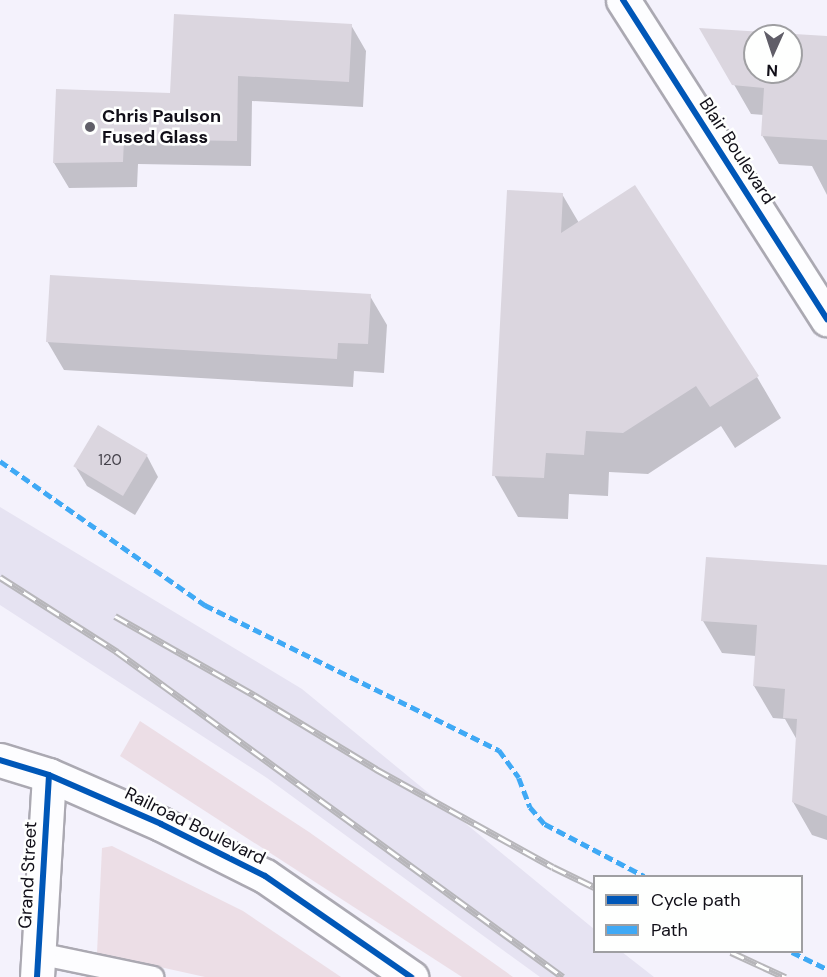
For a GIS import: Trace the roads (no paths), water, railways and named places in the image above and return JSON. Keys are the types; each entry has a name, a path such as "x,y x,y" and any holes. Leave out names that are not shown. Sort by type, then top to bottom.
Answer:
{"street":[{"name":"Blair Boulevard","path":"623,0 827,319"},
{"name":"Railroad Boulevard","path":"0,760 49,775 161,824 265,876 411,977"},
{"name":"Grand Street","path":"38,965 49,775"}],"lane":[{"path":"38,965 153,977"}],"railway":[{"path":"0,577 116,651 563,977"},
{"path":"115,616 254,695 376,769 553,867 593,887"},
{"path":"733,953 785,977"}],"place":[{"name":"Chris Paulson Fused Glass","path":"90,127"}]}
